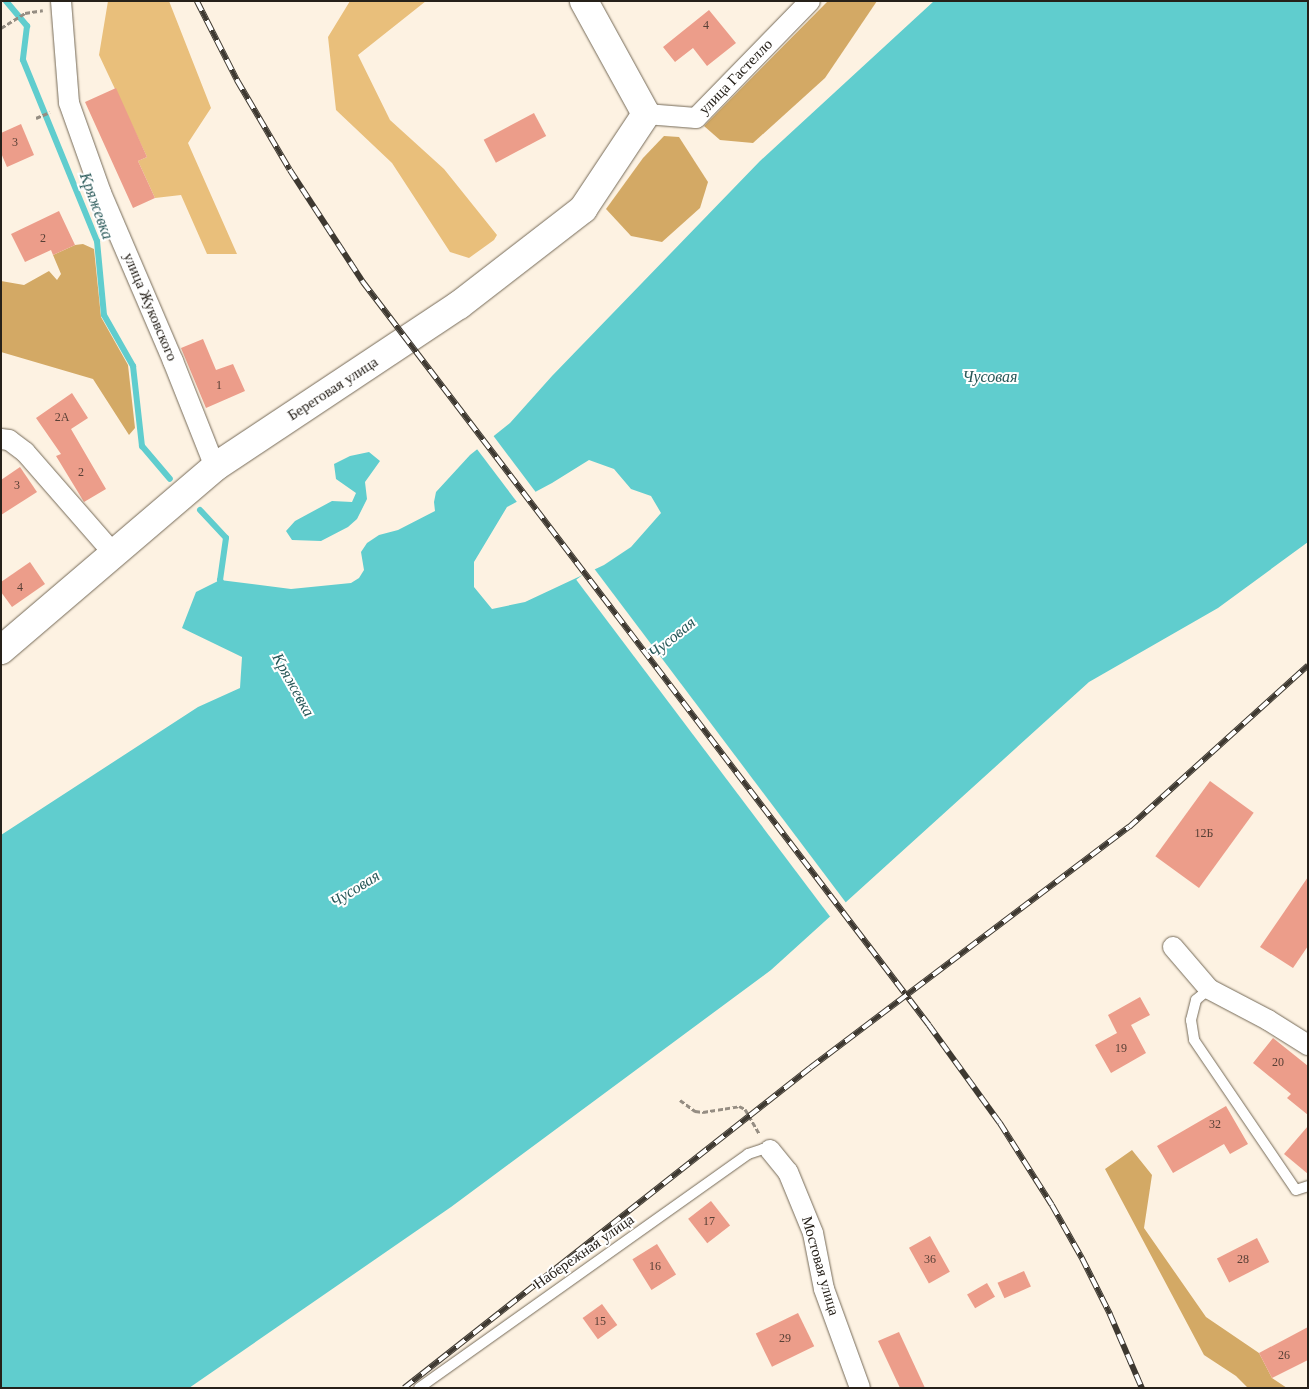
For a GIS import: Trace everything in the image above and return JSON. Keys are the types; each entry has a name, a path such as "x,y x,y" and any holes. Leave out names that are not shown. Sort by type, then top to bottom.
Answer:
{"street":[{"name":"улица Жуковского","path":"61,1 69,104 101,193 173,361 215,467"},
{"path":"584,1 646,114"},
{"name":"улица Гастелло","path":"646,114 696,118 810,1"},
{"name":"Береговая улица","path":"1,650 215,467 460,305 583,210 646,114"},
{"path":"1,439 9,440 25,452 114,554"},
{"path":"1173,947 1209,989 1268,1020 1308,1045"},
{"name":"Мостовая улица","path":"770,1150 788,1172 813,1233 824,1289 860,1388"}],"lane":[{"path":"1209,989 1196,1000 1191,1020 1194,1040 1296,1190 1308,1186"},
{"name":"Набережная улица","path":"418,1388 748,1154 763,1149 770,1150"}],"path":[{"path":"1,28 9,21 25,13"},
{"path":"36,118 53,111"},
{"path":"680,1100 695,1111 703,1112 731,1106 740,1106 746,1109 770,1150"}],"shaded area":[{"path":"108,1 169,1 211,108 188,143 237,254 207,254 181,195 155,198 138,161 147,157 99,55"},
{"path":"350,1 426,1 358,55 390,120 444,169 497,235 494,240 469,258 450,252 392,163 336,110 328,37"},
{"path":"828,1 877,1 825,78 753,143 720,140 704,126"},
{"path":"664,136 679,137 708,182 700,208 662,242 631,236 606,209 643,158"},
{"path":"83,244 94,249 101,317 128,365 135,428 129,435 93,379 1,352 1,281 24,285 49,271 57,280 61,274 53,255 75,245"},
{"path":"1132,1150 1152,1175 1144,1228 1206,1317 1259,1353 1272,1378 1287,1388 1248,1388 1236,1376 1204,1355 1105,1169"}],"water":[{"name":"Чусовая","path":"934,1 1308,1 1308,542 1218,608 1089,682 771,970 451,1207 189,1388 1,1388 1,835 198,707 240,688 242,657 182,628 196,592 220,580 291,589 351,583 359,578 364,570 361,552 367,543 379,535 398,530 435,511 436,492 470,455 510,423 552,376 760,161","holes":["589,460 614,469 631,489 651,496 661,513 631,547 604,565 525,602 492,609 474,587 474,562 507,507 552,483"]},
{"path":"369,452 380,461 365,482 367,499 357,519 348,527 321,541 292,540 286,531 295,521 332,501 352,502 356,493 336,479 334,464 350,456"}],"pier":[{"path":"492,434 538,495 521,507 475,447"},
{"path":"593,567 847,904 830,917 576,580"}],"building":[{"path":"709,10 736,43 707,66 693,48 675,62 663,47"},
{"path":"116,88 147,157 138,161 155,198 133,208 85,102"},
{"path":"534,113 546,136 496,163 484,140"},
{"path":"21,124 34,155 7,167 1,153 1,133"},
{"path":"59,211 75,245 53,255 51,250 25,262 11,234"},
{"path":"203,339 216,370 233,364 245,391 206,408 181,348"},
{"path":"72,393 88,418 71,429 106,489 84,502 56,456 61,454 36,418"},
{"path":"20,467 37,492 1,515 1,480"},
{"path":"30,562 45,584 12,607 1,592 1,582"},
{"path":"1210,781 1254,813 1199,888 1155,856"},
{"path":"1308,877 1308,946 1293,968 1260,947"},
{"path":"1140,997 1150,1015 1131,1025 1146,1053 1111,1073 1095,1045 1117,1033 1108,1015"},
{"path":"1273,1038 1308,1066 1308,1115 1287,1098 1291,1094 1253,1063"},
{"path":"1226,1106 1248,1144 1230,1154 1224,1144 1173,1173 1157,1146"},
{"path":"1308,1126 1308,1174 1284,1154"},
{"path":"711,1201 730,1225 707,1243 688,1219"},
{"path":"930,1236 950,1272 929,1283 909,1248"},
{"path":"1257,1238 1269,1262 1229,1282 1217,1258"},
{"path":"657,1244 676,1275 651,1290 632,1259"},
{"path":"1024,1271 1031,1287 1004,1298 998,1283"},
{"path":"987,1283 995,1297 975,1308 967,1294"},
{"path":"602,1304 617,1325 598,1339 583,1318"},
{"path":"798,1313 814,1346 772,1367 756,1334"},
{"path":"1308,1327 1308,1360 1272,1378 1259,1353"},
{"path":"899,1332 925,1388 900,1388 878,1341"}],"waterway":[{"name":"Кряжевка","path":"6,1 27,26 23,60 97,241 104,315 133,366 142,446 170,479"},
{"name":"Кряжевка","path":"200,510 226,538 220,580 224,587"}],"railway":[{"path":"197,1 237,80 290,170 363,282 929,1025 1000,1123 1052,1205 1082,1258 1110,1314 1142,1388"},
{"path":"404,1388 810,1068 1129,827 1308,665"}]}
